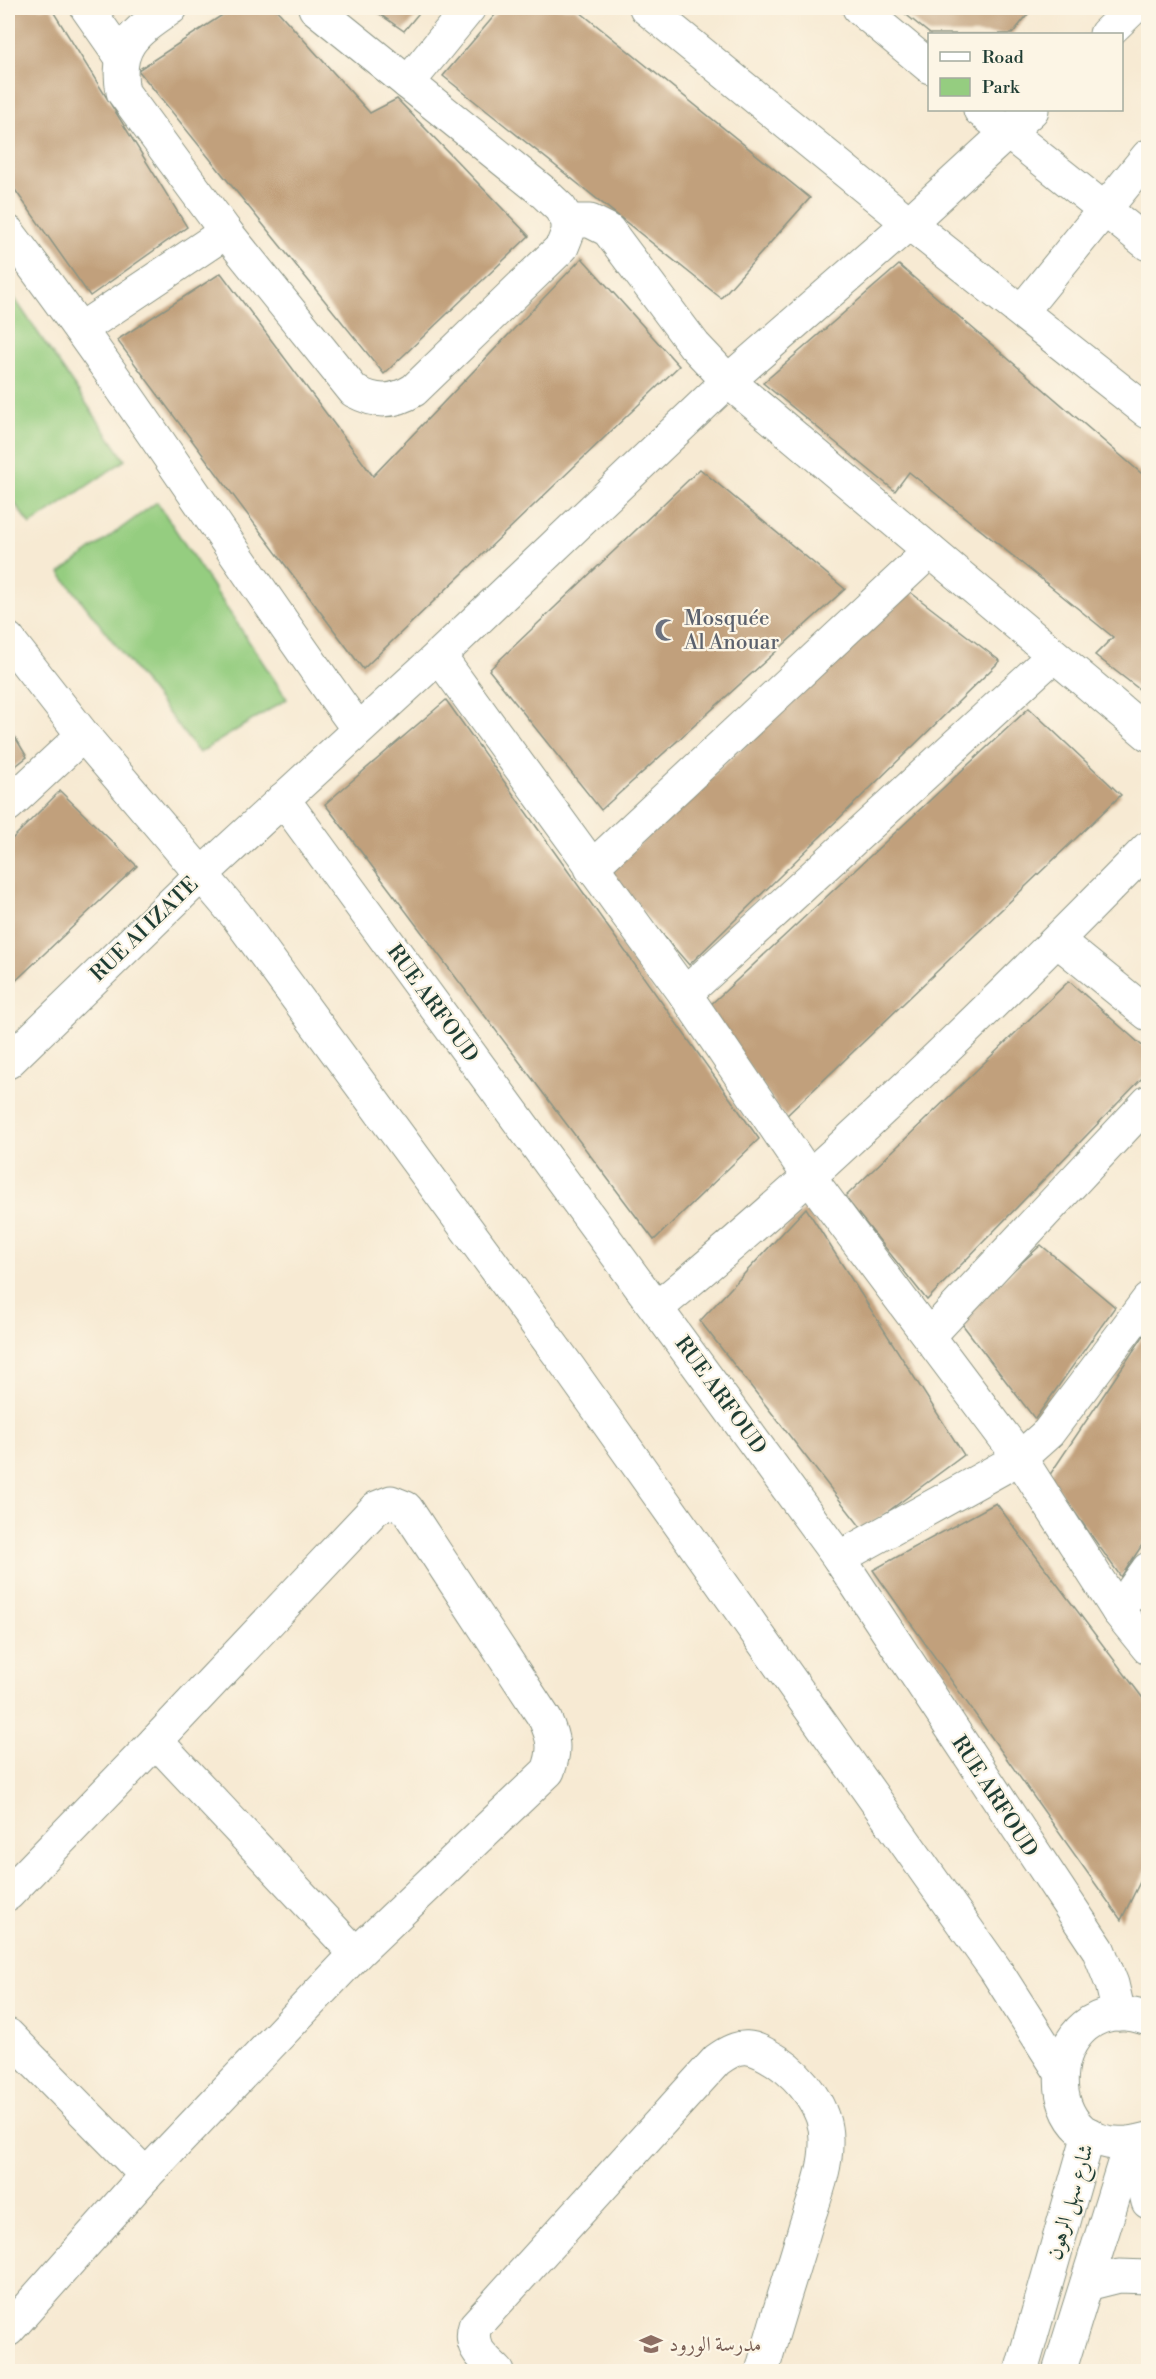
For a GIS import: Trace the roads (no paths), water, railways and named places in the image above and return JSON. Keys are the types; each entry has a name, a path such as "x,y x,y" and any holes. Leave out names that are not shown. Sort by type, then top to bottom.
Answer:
{"street":[{"path":"87,8 122,58"},
{"path":"171,8 138,31 128,42 122,58 120,75 123,92 226,232 354,391 369,399 385,401 401,398 414,390 562,247 568,232 568,221 560,208 541,190 315,8"},
{"path":"408,83 469,8"},
{"path":"646,8 909,223 1149,412"},
{"path":"859,8 928,65"},
{"path":"1107,33 1133,8"},
{"path":"981,111 1149,244"},
{"name":"RUE AI IZATE","path":"8,1062 201,875 439,656 728,381 909,223 1031,111"},
{"path":"1022,311 1149,156"},
{"path":"568,221 590,221 608,230 694,345 728,381 1053,656 1149,734"},
{"path":"8,232 81,328 358,729"},
{"path":"81,328 226,232"},
{"path":"591,868 930,550"},
{"path":"8,639 83,735 236,915 576,1377 988,1959 1060,2071"},
{"path":"439,656 591,868 685,994 810,1178 1020,1458 1118,1611 1149,1648"},
{"path":"685,994 1053,656"},
{"path":"8,805 83,735"},
{"name":"RUE ARFOUD","path":"283,799 658,1307 839,1558 1098,1949 1112,1984 1137,2010"},
{"path":"658,1307 810,1178 1058,940 1149,848"},
{"path":"1058,940 1149,1014"},
{"path":"928,1336 1149,1102"},
{"path":"839,1558 1020,1458 1048,1433 1149,1300"},
{"path":"8,1894 376,1508 391,1502 406,1508 544,1719 553,1737 555,1754 548,1771 356,1954 146,2175 8,2330"},
{"path":"1118,1611 1149,1569"},
{"path":"156,1741 356,1954"},
{"path":"1137,2010 1091,2023 1080,2032 1070,2044 1060,2071 1060,2084 1066,2107 1072,2117 1089,2134 1109,2142 1138,2142"},
{"path":"8,2035 146,2175"},
{"path":"498,2372 480,2355 473,2344 471,2336 475,2326 717,2060 734,2048 755,2048 788,2070 811,2094 823,2116 826,2139 822,2173 762,2372"},
{"name":"شارع سهل الرهون","path":"1021,2372 1089,2134"},
{"path":"1138,2142 1149,2202"},
{"path":"1059,2372 1087,2284 1138,2142"},
{"path":"1087,2284 1119,2276 1149,2277"}],"place":[{"name":"Mosquée Al Anouar","path":"666,630"},
{"name":"مدرسة الورود","path":"651,2344"}]}
